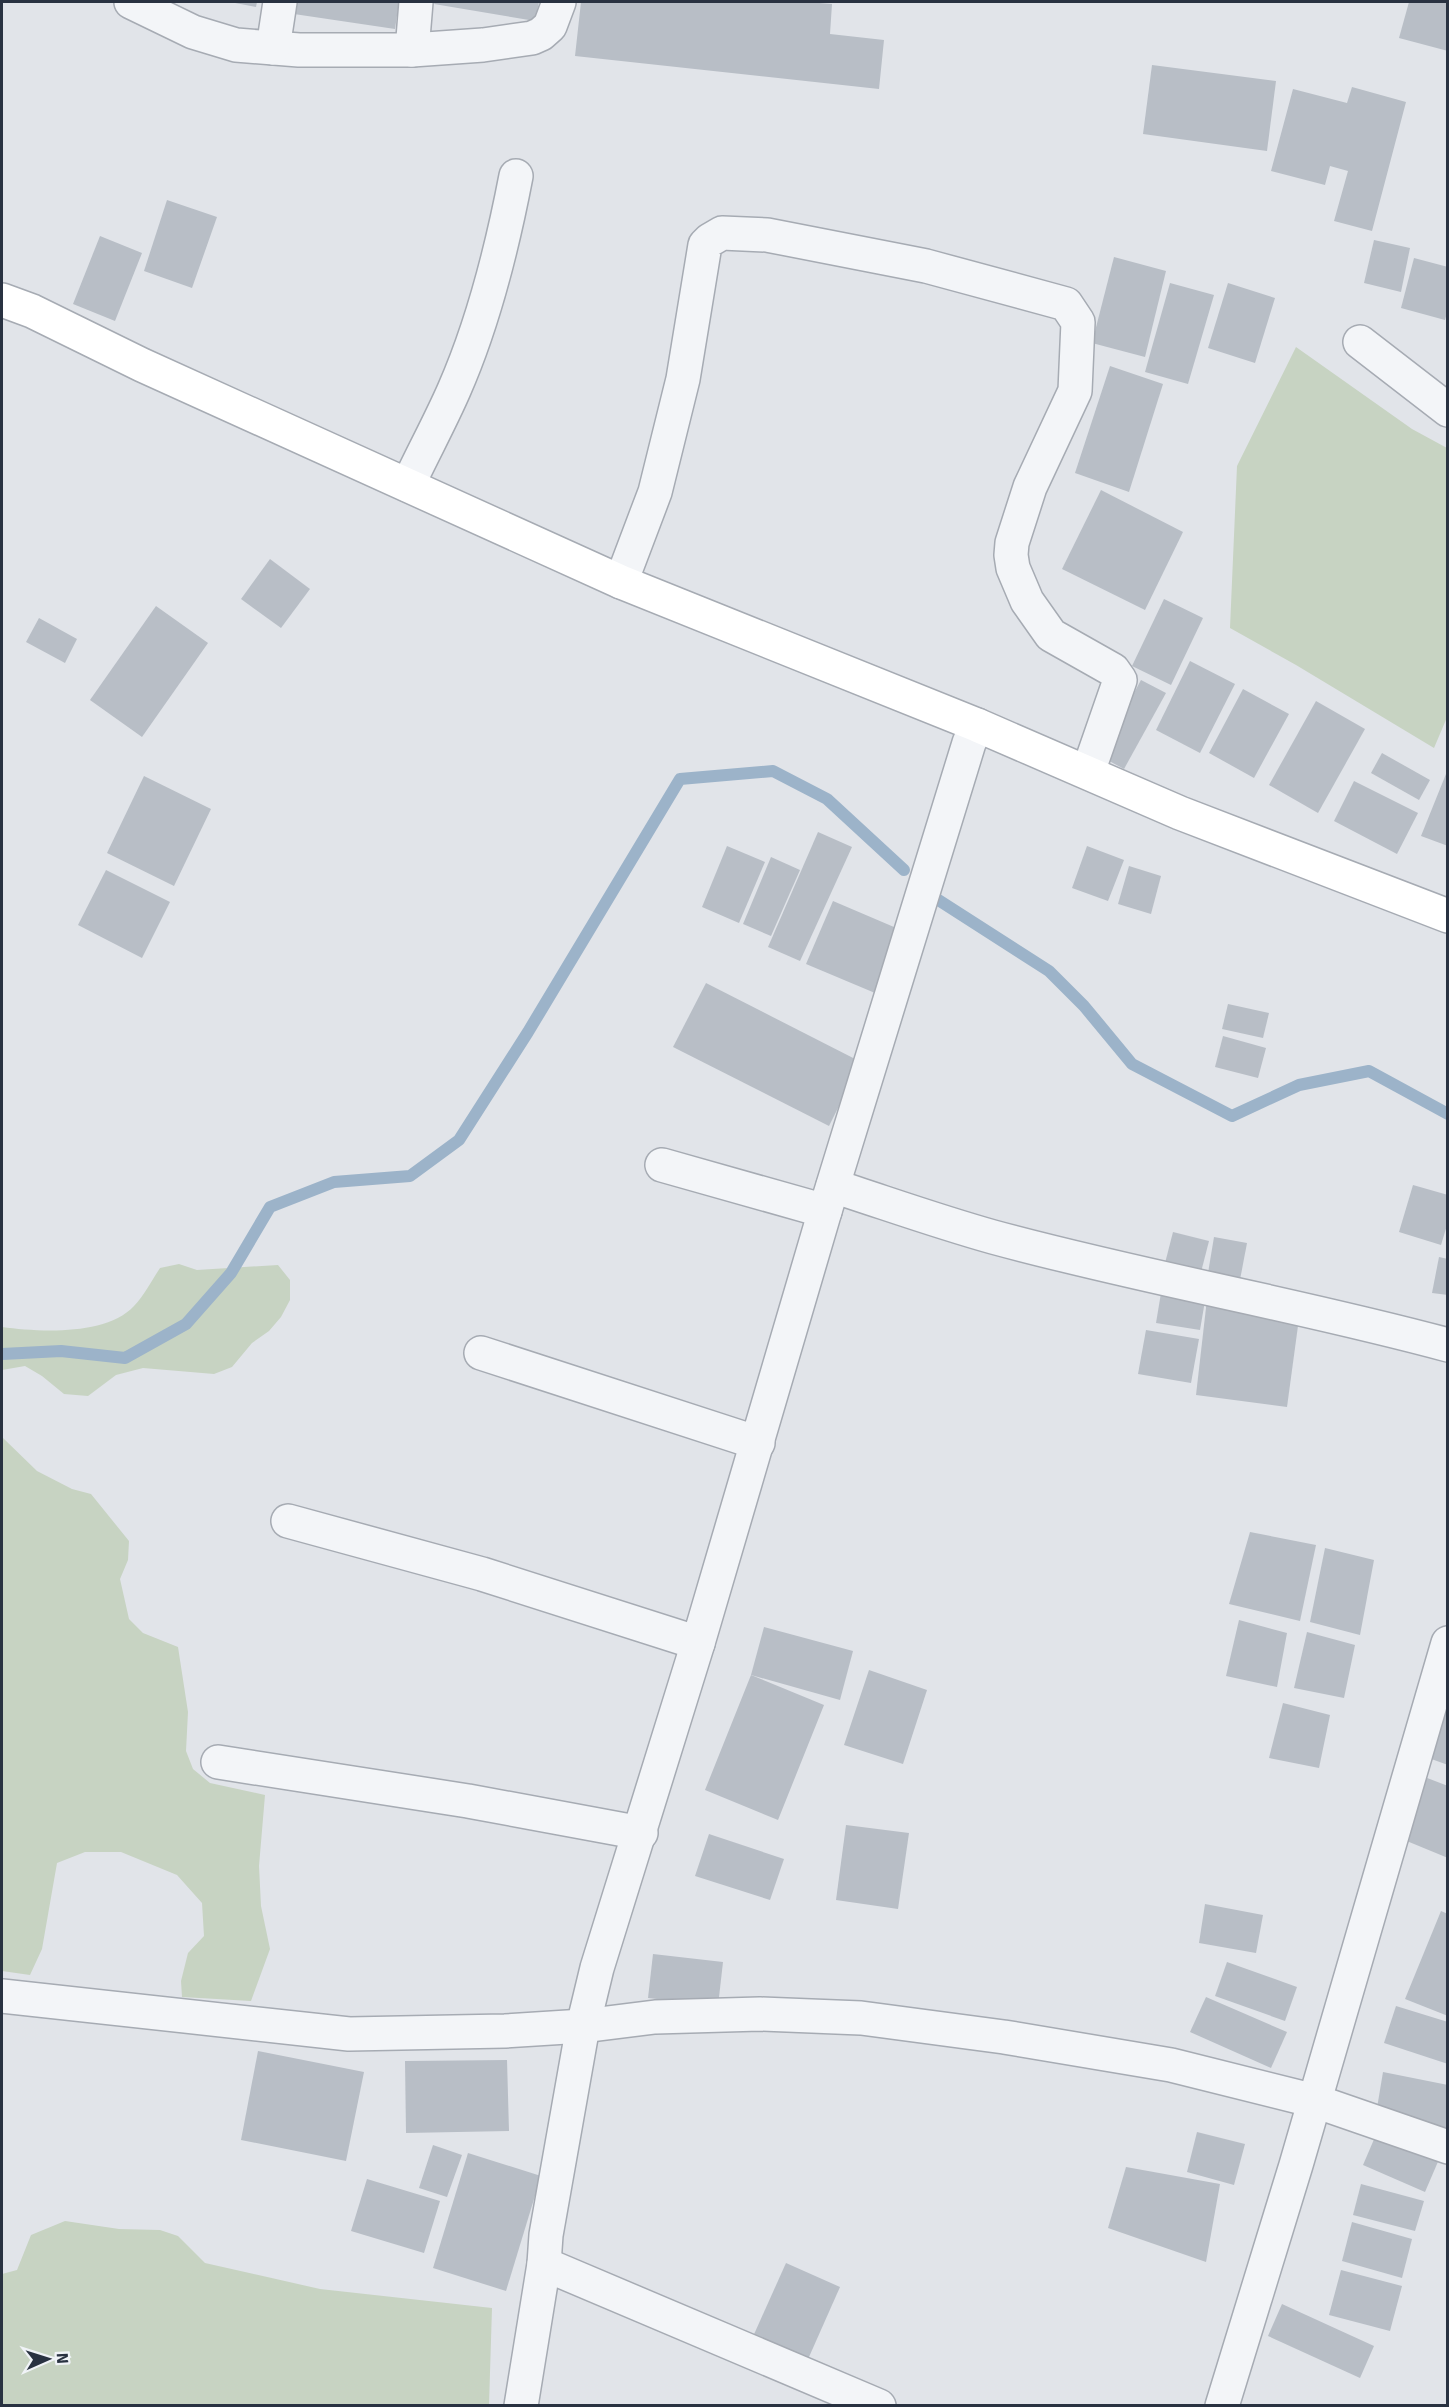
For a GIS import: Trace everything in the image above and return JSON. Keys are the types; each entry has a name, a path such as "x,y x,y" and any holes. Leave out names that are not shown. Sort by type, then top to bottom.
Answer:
{"main road":[{"path":"2,300 32,311 141,365 621,582 977,725 1180,813 1448,916"}],"street":[{"path":"131,2 193,32 236,45 273,48 412,50 483,45 532,38 550,26 559,2"},
{"path":"273,48 280,2"},
{"path":"412,50 416,2"},
{"path":"408,485 454,389 480,321 503,244 516,176"},
{"path":"621,582 655,492 683,379 705,245 716,236 735,233 756,234 926,266 1066,304 1078,322 1075,392 1030,487 1012,543 1011,555 1013,568 1027,601 1051,635 1113,670 1120,680 1088,772"},
{"path":"1360,342 1448,410"},
{"path":"521,2406 544,2264 546,2235 584,2026 597,1968 641,1833 829,1198 969,743 977,725"},
{"path":"662,1165 829,1198 1108,1265 1363,1322 1448,1345"},
{"path":"481,1353 758,1443"},
{"path":"288,1521 482,1574 698,1643"},
{"path":"1222,2406 1315,2101 1448,1642"},
{"path":"218,1762 468,1801 641,1833"},
{"path":"2,1996 349,2034 505,2031 584,2026 655,2017 748,2014 861,2018 1004,2037 1171,2065 1315,2101 1448,2147"},
{"path":"544,2264 879,2406"}],"green space":[{"path":"1296,347 1412,429 1447,448 1448,715 1434,748 1230,628 1237,466"},
{"path":"179,1264 197,1270 278,1265 290,1280 290,1300 281,1317 269,1331 252,1343 232,1367 214,1374 143,1368 116,1375 88,1396 64,1394 25,1366 2,1370 2,1327 71,1330 107,1323 122,1316 134,1306 160,1268"},
{"path":"2,1437 37,1471 72,1489 91,1494 129,1541 128,1560 120,1579 129,1619 143,1633 178,1647 188,1712 186,1751 193,1769 210,1783 265,1795 259,1866 261,1906 270,1949 251,2001 182,1997 181,1981 188,1953 204,1936 202,1903 177,1875 121,1852 85,1852 57,1863 42,1949 30,1975 2,1971"},
{"path":"65,2221 119,2229 160,2230 178,2236 205,2263 320,2289 492,2308 489,2405 2,2405 2,2274 17,2270 31,2235"}],"building":[{"path":"230,2 257,2 256,7"},
{"path":"295,2 399,2 395,29 294,14"},
{"path":"435,2 539,2 535,21 434,4"},
{"path":"581,2 807,2 832,4 830,34 884,40 879,89 575,56"},
{"path":"1409,2 1448,2 1448,51 1399,38"},
{"path":"1152,65 1276,81 1267,151 1143,134"},
{"path":"1352,87 1406,102 1372,231 1334,221 1348,171 1330,166 1325,185 1271,171 1293,89 1347,103"},
{"path":"167,200 217,217 192,288 144,271"},
{"path":"100,236 142,253 115,321 73,304"},
{"path":"1374,240 1410,248 1401,292 1364,283"},
{"path":"1114,257 1166,271 1145,357 1092,343"},
{"path":"1414,258 1448,267 1448,309 1445,320 1401,308"},
{"path":"1170,283 1214,295 1188,384 1145,372"},
{"path":"1228,283 1275,298 1255,363 1208,348"},
{"path":"1110,366 1163,384 1129,492 1075,473"},
{"path":"1101,490 1183,532 1145,610 1062,569"},
{"path":"270,559 310,589 281,628 241,599"},
{"path":"1164,599 1203,618 1171,685 1132,666"},
{"path":"156,606 208,643 142,737 90,700"},
{"path":"39,618 77,639 65,663 26,642"},
{"path":"1190,661 1235,684 1200,753 1156,730"},
{"path":"1141,680 1166,693 1124,769 1100,756"},
{"path":"1243,689 1289,714 1254,778 1209,753"},
{"path":"1316,701 1365,729 1318,813 1269,785"},
{"path":"1382,753 1430,780 1419,800 1371,773"},
{"path":"1448,769 1448,846 1421,836"},
{"path":"144,776 211,809 174,886 107,853"},
{"path":"1354,781 1418,813 1397,854 1334,821"},
{"path":"818,832 852,847 800,961 768,947"},
{"path":"727,846 765,862 739,923 702,907"},
{"path":"1087,846 1124,860 1108,901 1072,888"},
{"path":"771,857 800,870 771,936 743,924"},
{"path":"1129,866 1161,876 1151,914 1118,904"},
{"path":"106,870 170,902 142,958 78,925"},
{"path":"833,901 901,930 875,993 806,964"},
{"path":"706,983 861,1062 829,1126 673,1047"},
{"path":"1228,1004 1269,1013 1263,1038 1222,1029"},
{"path":"1223,1036 1266,1048 1258,1078 1215,1067"},
{"path":"1413,1185 1448,1195 1448,1222 1441,1245 1399,1232"},
{"path":"1173,1232 1209,1241 1199,1280 1163,1271"},
{"path":"1214,1237 1247,1243 1239,1285 1207,1279"},
{"path":"1439,1257 1448,1259 1448,1295 1432,1293"},
{"path":"1162,1287 1206,1295 1200,1330 1156,1323"},
{"path":"1207,1299 1300,1311 1287,1407 1196,1395"},
{"path":"1146,1330 1199,1339 1191,1383 1138,1374"},
{"path":"1250,1532 1316,1545 1300,1621 1229,1604"},
{"path":"1325,1548 1374,1560 1360,1635 1310,1622"},
{"path":"1239,1620 1287,1633 1277,1687 1226,1676"},
{"path":"764,1627 853,1651 840,1700 751,1675"},
{"path":"1307,1632 1355,1645 1344,1698 1294,1688"},
{"path":"869,1670 927,1690 903,1764 844,1745"},
{"path":"751,1675 824,1705 778,1820 705,1790"},
{"path":"1448,1697 1448,1765 1423,1756"},
{"path":"1283,1703 1330,1715 1319,1768 1269,1758"},
{"path":"1422,1776 1448,1786 1448,1858 1397,1837"},
{"path":"846,1825 909,1833 898,1909 836,1900"},
{"path":"709,1834 784,1859 770,1900 695,1876"},
{"path":"1205,1904 1263,1915 1256,1953 1199,1943"},
{"path":"1441,1911 1448,1914 1448,2016 1405,1999"},
{"path":"653,1954 723,1962 718,2006 648,1998"},
{"path":"1227,1962 1297,1987 1285,2021 1215,1996"},
{"path":"1206,1997 1287,2032 1271,2068 1190,2032"},
{"path":"1396,2006 1448,2022 1448,2064 1384,2043"},
{"path":"258,2051 364,2072 346,2161 241,2140"},
{"path":"507,2060 509,2131 406,2133 405,2061"},
{"path":"1383,2072 1448,2085 1448,2128 1376,2114"},
{"path":"1378,2130 1440,2157 1425,2192 1363,2165"},
{"path":"1197,2132 1245,2144 1234,2185 1187,2172"},
{"path":"433,2145 462,2155 447,2197 419,2188"},
{"path":"468,2153 541,2176 506,2291 433,2268"},
{"path":"1126,2167 1220,2184 1206,2262 1108,2228"},
{"path":"367,2179 440,2201 424,2253 351,2231"},
{"path":"1361,2184 1424,2201 1415,2231 1353,2215"},
{"path":"1352,2222 1412,2239 1402,2278 1342,2261"},
{"path":"786,2263 840,2287 805,2366 751,2341"},
{"path":"1341,2270 1402,2286 1390,2331 1329,2315"},
{"path":"1282,2304 1374,2346 1360,2378 1268,2336"}],"waterway":[{"path":"2,1354 61,1351 125,1358 186,1324 231,1273 270,1207 334,1182 410,1176 459,1140 528,1032 680,779 773,771 827,799 904,870"},
{"path":"929,894 1049,971 1084,1006 1132,1064 1232,1116 1299,1085 1369,1071 1448,1114"}]}
